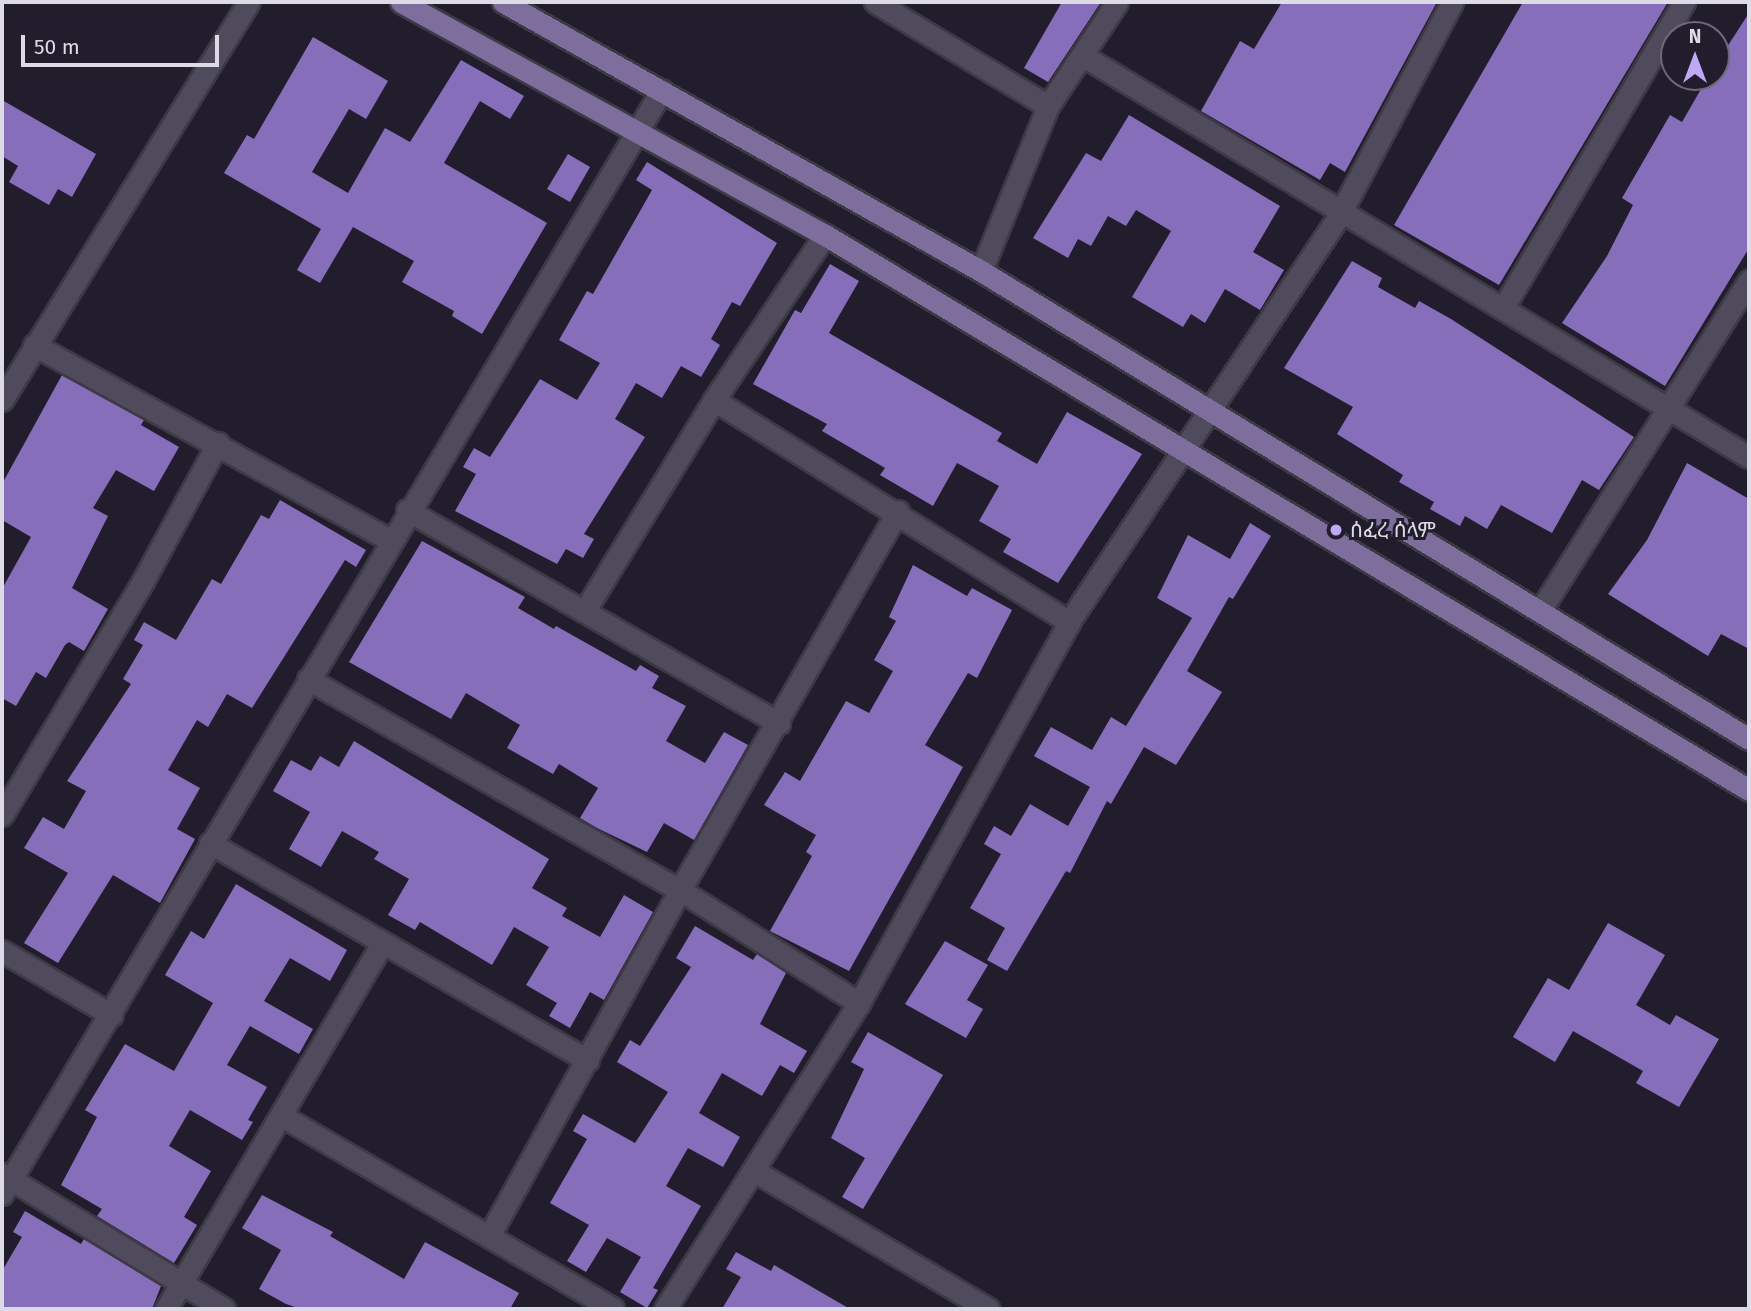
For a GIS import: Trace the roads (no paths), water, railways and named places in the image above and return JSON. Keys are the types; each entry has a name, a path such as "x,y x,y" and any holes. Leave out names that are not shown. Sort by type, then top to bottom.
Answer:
{"main road":[{"path":"401,2 825,235 1749,790"},
{"path":"503,2 981,271 1749,739"}],"street":[{"path":"2,400 249,2"},
{"path":"875,2 1048,106"},
{"path":"981,271 1048,106 1085,57 1117,2"},
{"path":"665,1309 756,1171 859,1003 1069,622 1207,408 1341,212 1452,2"},
{"path":"1503,308 1685,2"},
{"path":"1085,57 1749,457"},
{"path":"224,1309 5,1182 112,1016 210,843 407,510 662,90"},
{"path":"585,610 714,400 825,235"},
{"path":"1540,611 1749,280"},
{"path":"34,345 218,443 390,540"},
{"path":"714,400 898,511 1069,622"},
{"path":"2,815 143,581 218,443"},
{"path":"407,510 779,723"},
{"path":"489,1236 680,890 779,723 898,511"},
{"path":"308,680 680,890 859,1003"},
{"path":"210,843 588,1060"},
{"path":"166,1309 382,944"},
{"path":"2,951 112,1016"},
{"path":"282,1116 613,1309"},
{"path":"756,1171 989,1309"}],"place":[{"name":"ሰፈረ ሰላም","path":"1336,530"}]}
